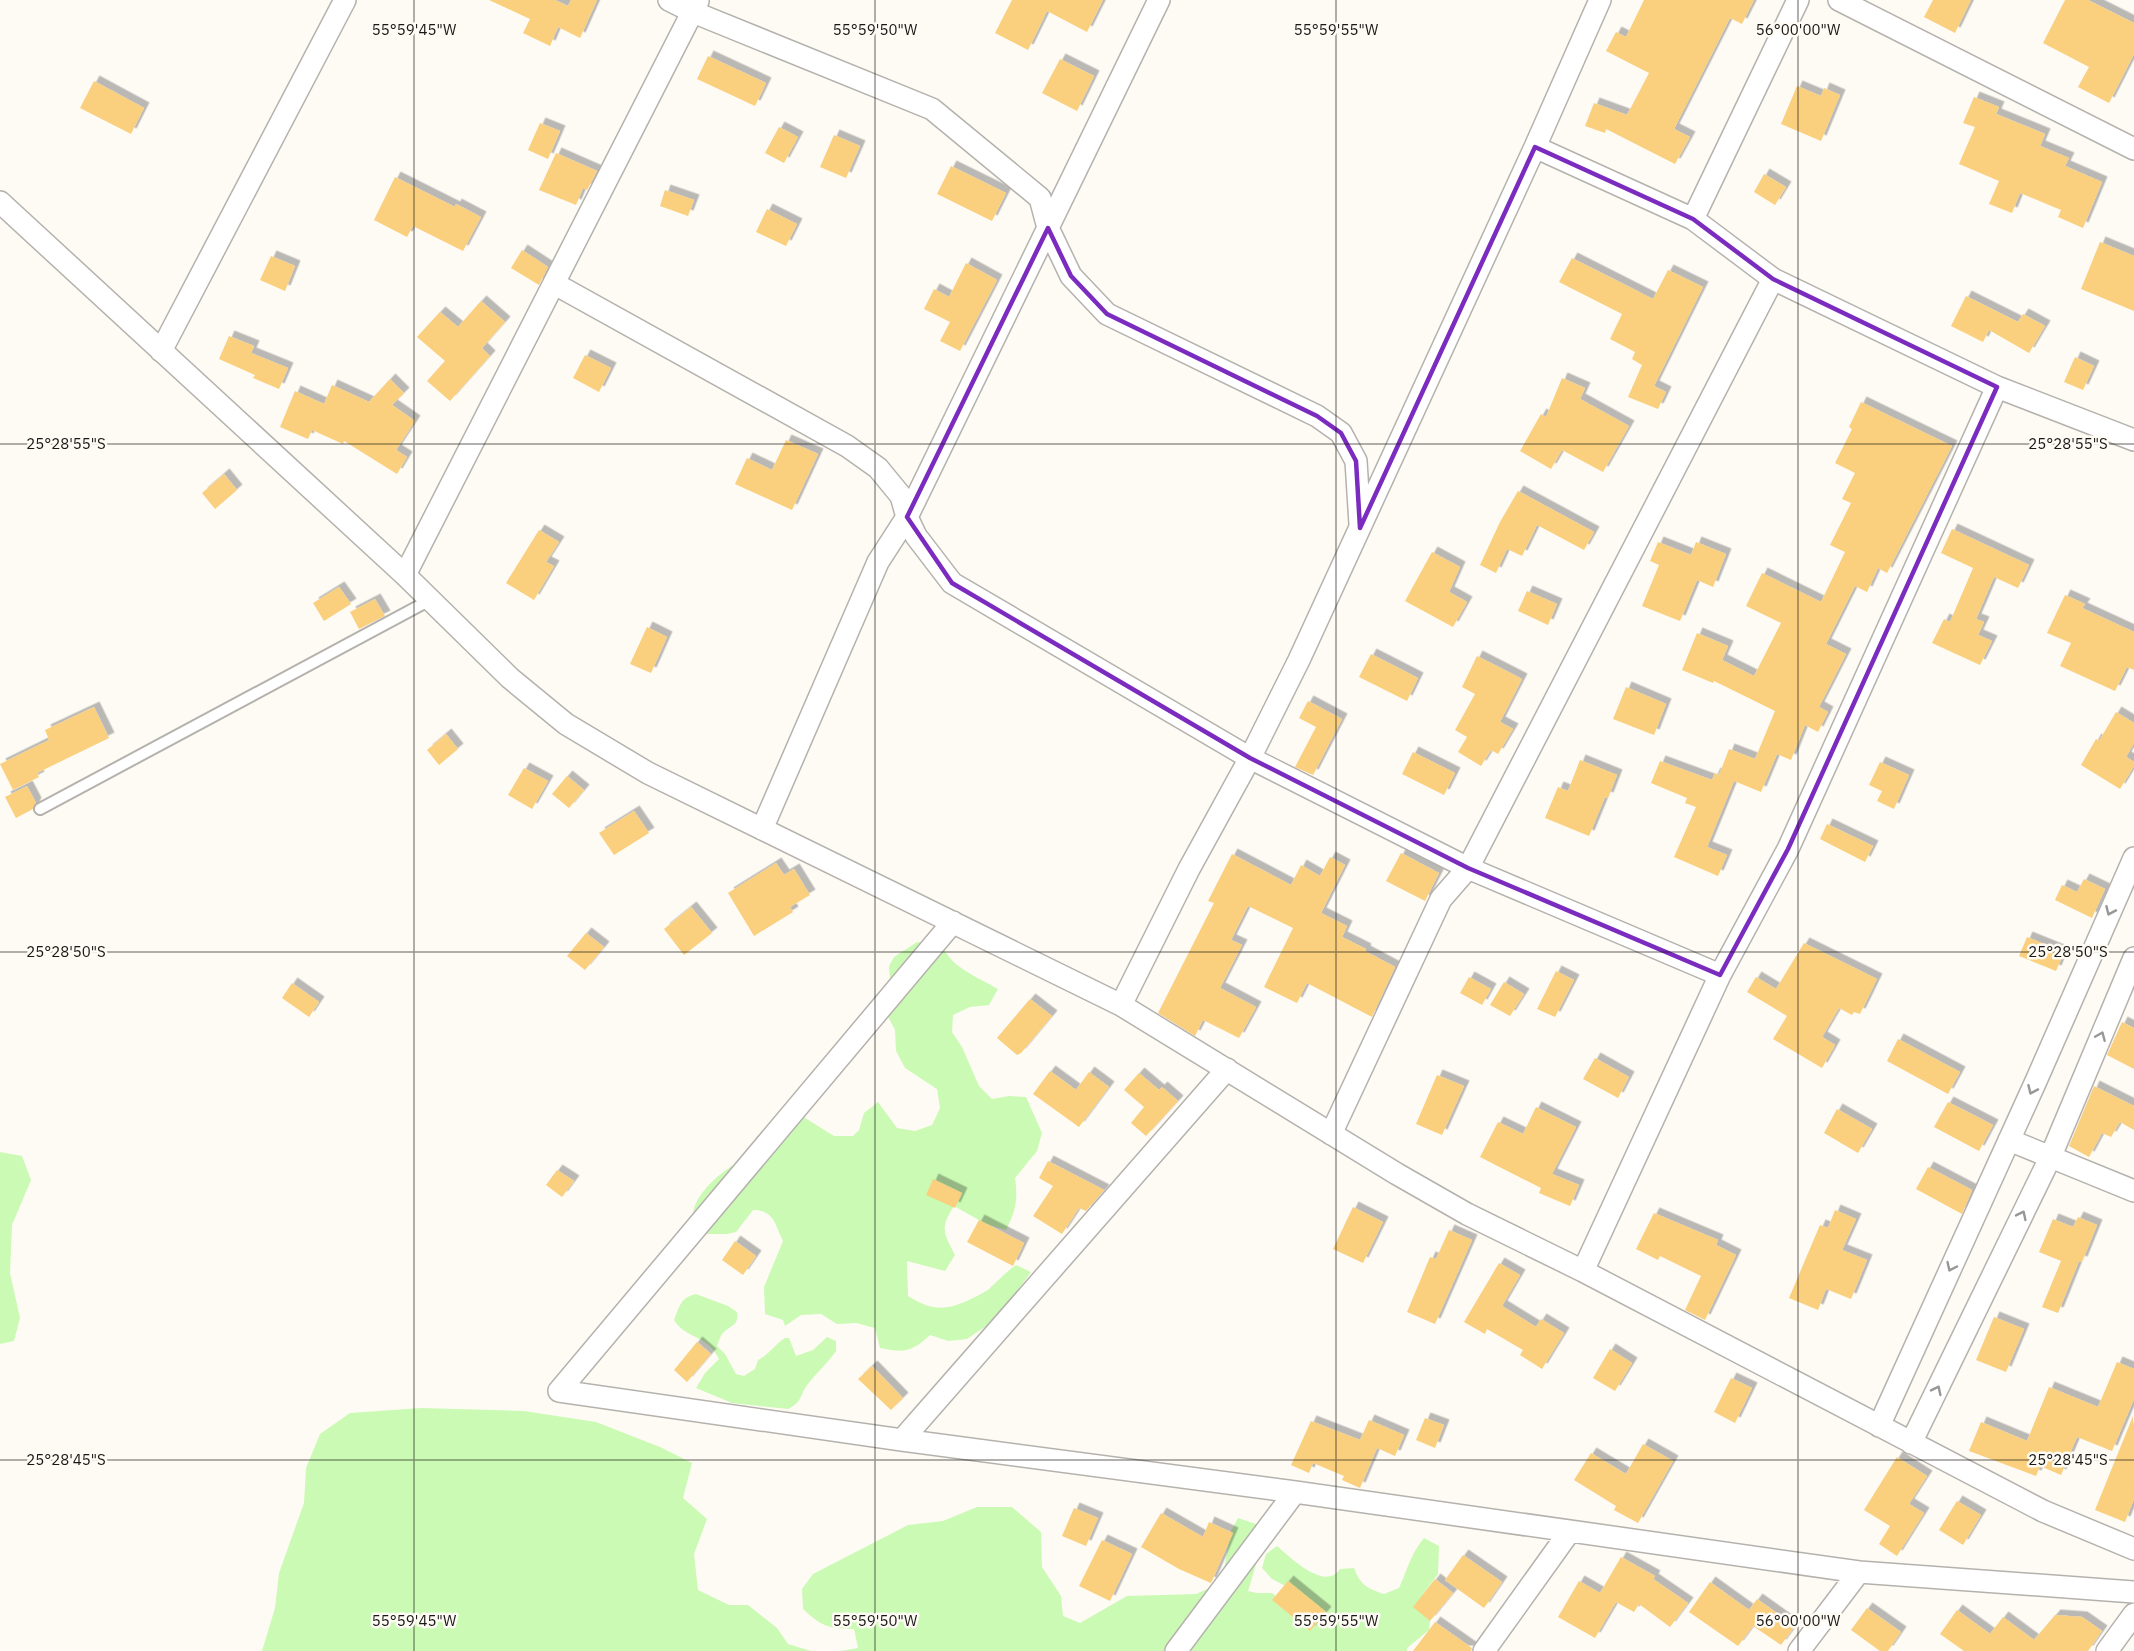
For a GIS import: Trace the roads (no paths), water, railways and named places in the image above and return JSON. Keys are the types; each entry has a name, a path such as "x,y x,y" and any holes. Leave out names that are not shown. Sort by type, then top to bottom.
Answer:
{"street":[{"path":"161,351 345,0"},
{"path":"669,0 696,6 932,109 1040,198 1048,228 1071,276 1107,314 1317,416 1341,433 1356,461 1360,528"},
{"path":"762,829 878,562 907,517 1159,0"},
{"path":"1121,1005 1189,869 1250,758 1299,660 1535,147 1600,0"},
{"path":"1693,219 1798,0"},
{"path":"1839,0 2134,149"},
{"path":"405,575 696,6"},
{"path":"1535,147 1693,219 1773,279 1997,387 2134,441"},
{"path":"0,202 405,575 510,678 566,724 648,773 1121,1005 1397,1174 1467,1214 1583,1271 2043,1511 2134,1549"},
{"path":"1331,1134 1441,899 1468,868 1773,279"},
{"path":"555,284 847,446 878,468 901,496 916,536 952,583 1250,758 1468,868 1720,975"},
{"path":"1583,1271 1720,975 1788,849 1997,387"},
{"path":"1879,1426 2132,866"},
{"path":"953,922 559,1391 1859,1572 2134,1592"},
{"path":"1911,1443 2050,1158 2134,958"},
{"path":"902,1440 1227,1070"},
{"path":"2009,1140 2134,1191"},
{"path":"1176,1651 1295,1492"},
{"path":"1484,1651 1570,1531"},
{"path":"1799,1651 1859,1572"},
{"path":"2108,1651 2134,1614"}],"lane":[{"path":"40,809 430,600"}]}
